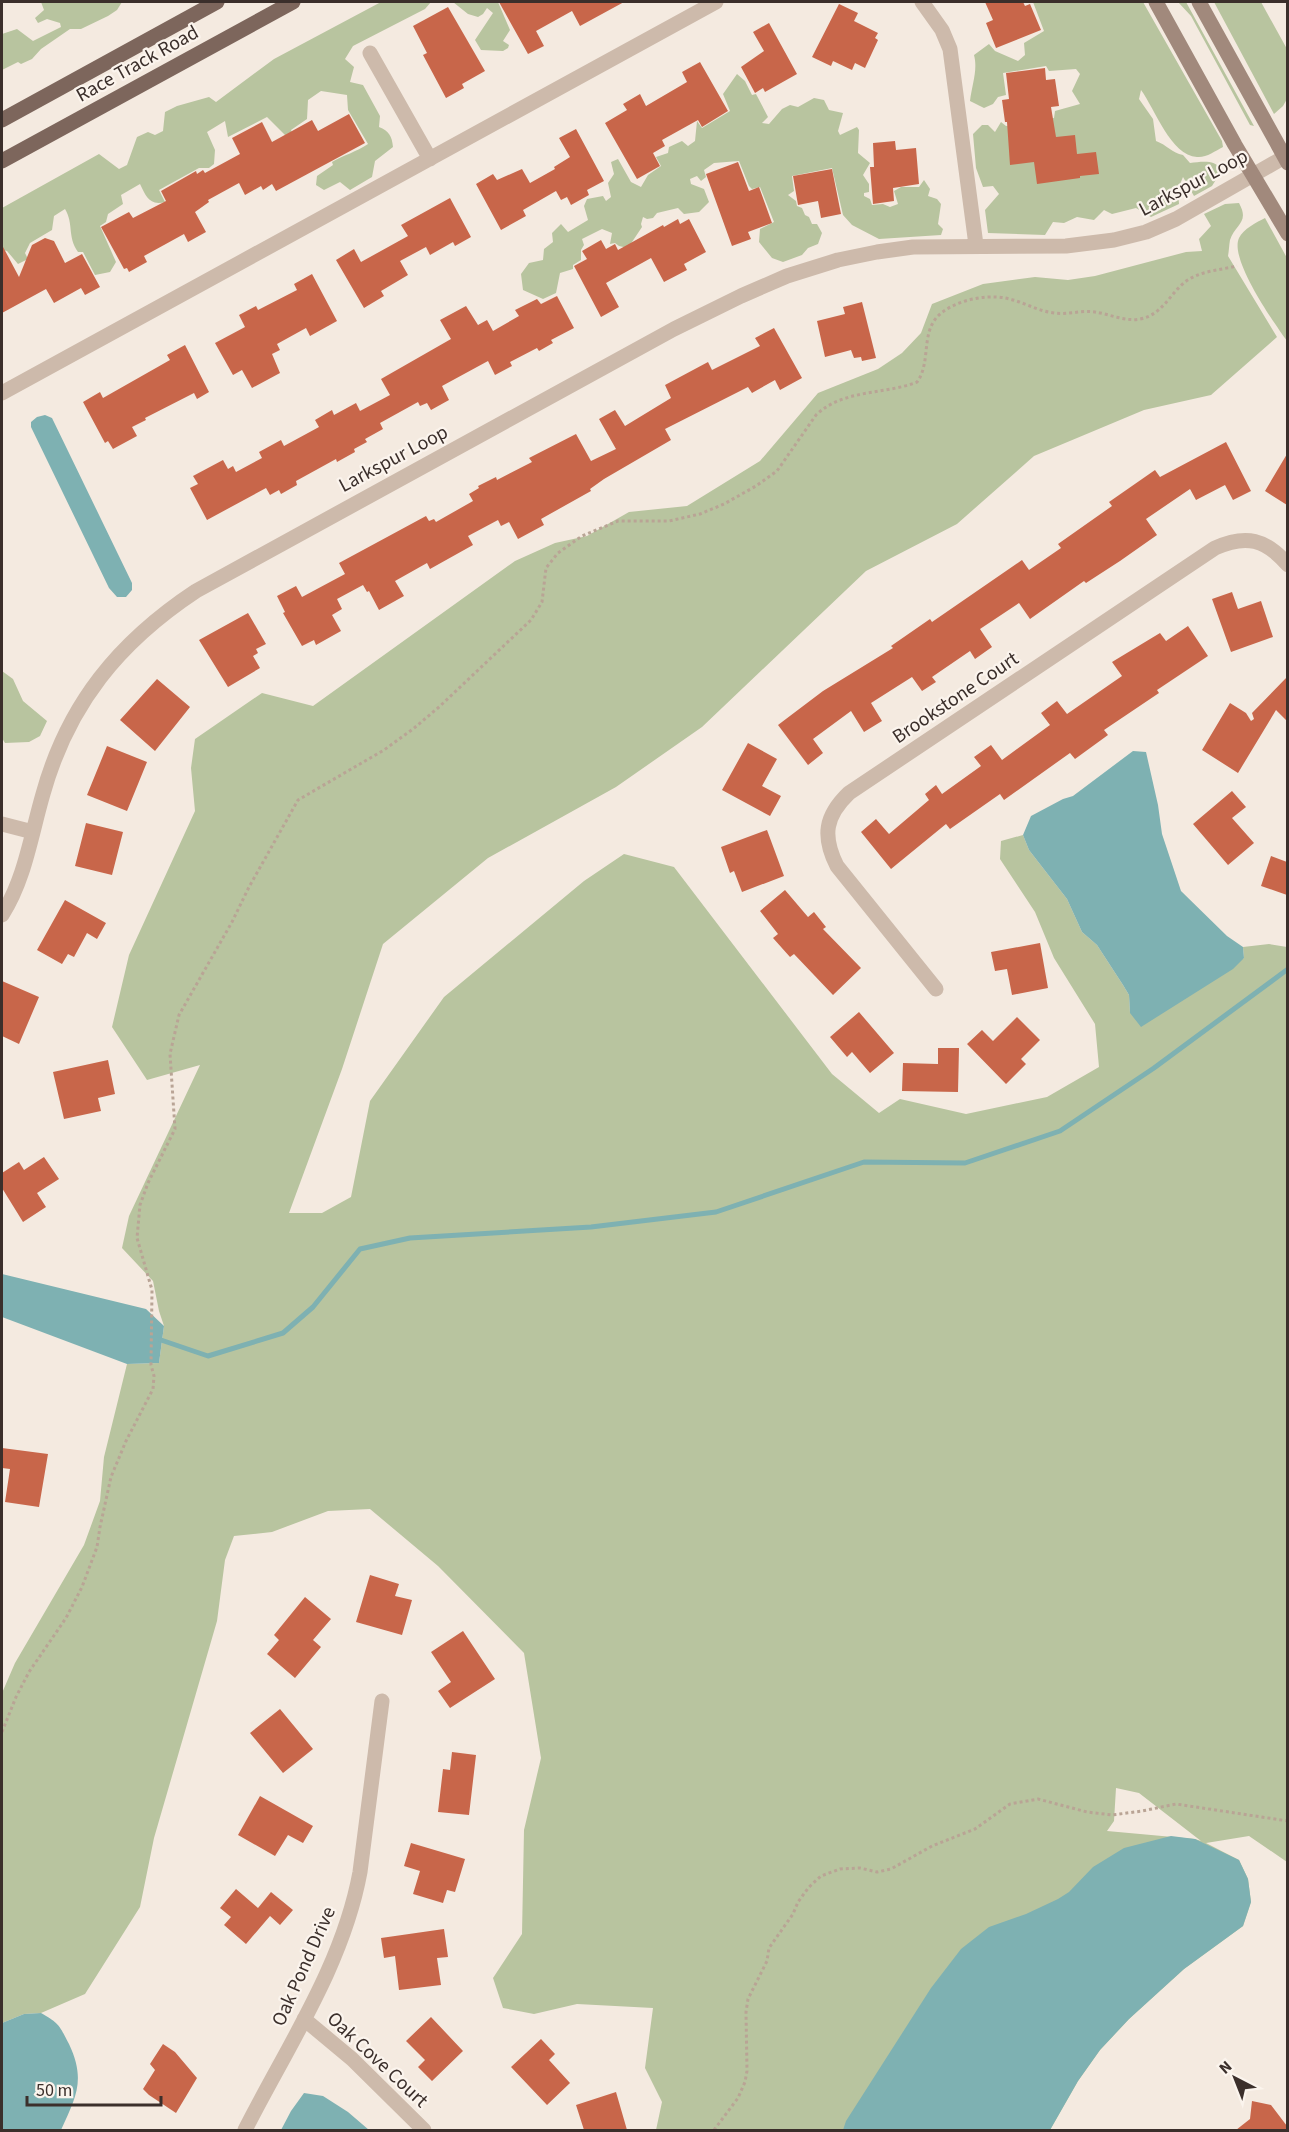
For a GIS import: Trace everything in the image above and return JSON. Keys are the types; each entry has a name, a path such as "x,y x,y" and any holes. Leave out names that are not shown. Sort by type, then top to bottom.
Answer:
{"main road":[{"name":"Race Track Road","path":"2,120 217,2"},
{"name":"Race Track Road","path":"2,161 293,2"}],"street":[{"path":"2,393 716,2"},
{"path":"922,2 942,30 950,49 976,245"},
{"path":"1156,2 1287,234"},
{"path":"1198,2 1286,159"},
{"path":"370,53 430,159"},
{"name":"Larkspur Loop","path":"2,915 20,878 55,755 72,719 91,688 129,644 170,608 196,591 674,329 787,276 838,260 913,247 1066,246 1114,240 1146,232 1176,219 1286,159"},
{"name":"Brookstone Court","path":"936,989 837,866 830,851 827,835 830,819 837,804 849,793 1215,548 1230,542 1254,541 1275,551 1287,565"},
{"path":"2,824 33,832"},
{"name":"Oak Pond Drive","path":"245,2130 340,1943 356,1897 382,1701"},
{"name":"Oak Cove Court","path":"303,2019 352,2059 424,2130"}],"path":[{"path":"2,1732 29,1672 66,1618 82,1587 98,1547 111,1477 126,1441 153,1389 152,1290 137,1238 140,1205 148,1183 175,1129 170,1054 179,1015 298,800 384,750 439,708 531,620 542,602 546,568 558,553 582,536 605,525 618,521 669,521 700,514 756,486 777,471 816,415 830,403 917,382 924,369 931,327 935,319 953,306 971,299 1004,298 1056,314 1069,311 1093,311 1138,320 1150,316 1166,305 1177,290 1195,276 1237,266"},
{"path":"714,2130 738,2098 745,2082 748,1999 767,1961 770,1948 793,1914 798,1902 820,1876 840,1869 860,1868 878,1872 891,1869 932,1846 975,1829 1011,1804 1038,1799 1087,1812 1112,1815 1176,1804 1287,1821"}],"green space":[{"path":"41,2 122,2 117,10 108,16 81,29 70,29 41,49 32,59 21,64 18,62 2,70 2,34 17,29 33,41 61,27 60,23 47,19 38,23 35,18 44,10"},
{"path":"381,2 431,2 425,9 353,46 345,59 354,67 350,82 363,85 380,116 379,127 388,132 392,140 393,147 375,161 372,177 350,190 340,182 324,190 316,185 317,176 333,165 332,162 368,144 348,110 347,95 321,91 308,100 307,119 291,130 294,137 289,139 267,117 228,137 225,121 207,132 215,150 214,164 209,168 199,168 159,190 165,202 152,201 146,196 140,184 121,195 123,204 108,214 106,222 100,226 116,262 110,272 95,275 83,252 78,252 65,209 54,216 52,230 30,243 25,253 28,259 18,264 7,251 2,250 2,208 99,154 119,169 127,165 137,137 148,132 155,135 163,131 165,112 177,106 209,97 216,102 274,59"},
{"path":"453,2 498,2 510,30 503,41 509,45 508,48 503,51 481,50 475,40 493,13 487,8 478,17 468,14"},
{"path":"1033,2 1143,2 1222,141 1223,147 1204,156 1188,155 1179,149 1164,130 1141,90 1139,99 1153,119 1156,141 1183,155 1190,163 1203,162 1219,166 1222,170 1212,186 1194,196 1183,177 1178,189 1179,204 1151,217 1136,208 1112,214 1104,210 1094,220 1077,217 1064,223 1053,222 1045,235 988,233 985,210 999,194 993,186 983,187 976,168 973,134 982,125 988,125 995,132 1001,122 1006,126 1054,118 1055,111 1080,104 1072,91 1080,74 1076,69 1049,71 1046,66 1003,73 1006,95 998,97 993,104 984,108 970,101 975,72 974,55 989,44 995,51 1018,61 1025,55 1024,43 1044,31"},
{"path":"1178,2 1186,2 1254,126 1250,125 1191,16"},
{"path":"1214,2 1261,2 1287,49 1287,99 1274,114"},
{"path":"737,74 745,81 752,95 756,94 768,117 762,123 769,124 782,109 790,105 798,107 814,98 824,100 829,110 843,113 838,131 840,135 857,127 859,130 858,153 870,163 863,175 869,184 869,192 864,193 864,196 870,199 872,205 883,204 890,207 898,204 894,191 901,187 919,187 924,180 930,189 928,196 937,199 941,204 938,224 943,229 941,235 879,239 852,225 843,215 832,168 792,176 794,191 788,195 796,201 797,206 802,208 812,224 817,224 822,233 818,244 808,248 802,255 783,262 772,258 759,242 760,229 774,222 760,187 752,189 749,186 739,161 714,163 704,170 706,177 701,181 697,176 690,179 691,184 704,189 709,202 699,212 684,214 678,208 657,213 653,218 643,217 642,227 628,248 615,243 610,244 612,233 602,229 582,239 584,245 581,250 581,260 573,265 573,269 560,273 556,293 543,299 523,290 521,274 529,263 543,260 544,249 553,242 552,233 561,224 568,232 588,220 584,206 587,199 603,196 606,201 611,197 608,183 614,174 611,162 618,159 631,182 641,187 648,175 661,166 656,157 668,153 669,147 682,141 688,146 695,141 697,121 702,128 730,111 723,94"},
{"path":"1239,203 1243,215 1230,240 1228,256 1277,337 1211,395 1144,410 1034,456 957,524 866,571 702,727 616,787 488,858 383,944 342,1069 289,1213 322,1213 351,1197 370,1101 444,997 584,881 624,854 674,867 832,1074 879,1113 900,1099 966,1114 1047,1097 1099,1067 1095,1024 1054,958 1035,912 1000,859 1001,841 1023,835 1029,850 1067,899 1082,932 1097,945 1123,985 1129,995 1130,1013 1244,958 1243,947 1269,944 1287,947 1287,1862 1249,1836 1206,1843 1239,1860 1248,1879 1251,1902 1243,1926 1184,1969 1129,2019 1100,2050 1078,2081 1050,2130 656,2130 662,2102 645,2068 653,2008 577,2004 534,2014 503,2008 493,1978 522,1934 524,1830 541,1758 524,1653 438,1566 370,1509 328,1511 272,1532 234,1536 225,1560 217,1621 154,1838 140,1907 85,1994 41,2013 24,2014 2,2023 2,1693 15,1663 84,1545 100,1501 104,1457 127,1364 159,1363 164,1326 153,1281 122,1248 129,1216 200,1065 147,1080 112,1027 129,955 195,811 191,768 195,739 262,693 313,706 515,561 555,543 587,536 629,512 687,506 760,461 818,393 878,369 902,353 921,333 932,304 983,284 1035,277 1068,280 1095,276 1186,252 1202,251 1199,239 1211,226 1204,214 1225,204","holes":["1116,1788 1139,1793 1201,1841 1107,1831 1114,1821"]},
{"path":"1265,218 1287,258 1287,341 1254,291 1240,260 1239,238 1250,226"},
{"path":"2,671 13,679 23,701 47,721 40,736 29,742 5,743 2,738"}],"water":[{"path":"45,415 52,418 132,583 132,590 126,597 117,597 109,588 31,427 31,422"},
{"path":"1133,751 1146,752 1162,834 1181,891 1227,936 1243,947 1244,958 1233,969 1141,1027 1130,1013 1129,995 1123,985 1097,945 1082,932 1067,899 1029,850 1023,835 1031,816 1073,796"},
{"path":"2,1274 146,1309 164,1326 159,1363 127,1364 2,1317"},
{"path":"1171,1836 1195,1839 1239,1860 1248,1879 1251,1902 1243,1926 1184,1969 1129,2019 1100,2050 1078,2081 1050,2130 843,2130 846,2121 931,1988 961,1949 989,1927 1026,1914 1058,1899 1069,1892 1093,1867 1124,1848"},
{"path":"41,2013 58,2026 69,2044 77,2068 75,2098 61,2130 2,2130 2,2023 24,2014"},
{"path":"304,2093 323,2096 348,2112 369,2130 281,2130"}],"building":[{"path":"499,2 624,2 580,26 572,11 536,31 544,46 528,54"},
{"path":"985,2 1023,2 1025,6 1030,4 1041,30 996,48 986,23 993,20"},
{"path":"839,4 858,13 854,21 878,33 875,38 878,40 865,68 855,63 852,70 833,61 831,66 812,57"},
{"path":"448,7 485,71 462,84 464,88 446,98 423,55 427,53 413,26"},
{"path":"769,23 797,74 765,92 763,88 755,93 741,67 764,51 753,32"},
{"path":"700,62 728,111 702,127 698,120 662,140 665,146 653,153 660,166 637,179 605,123 627,110 623,104 640,94 646,106 687,82 682,72"},
{"path":"1045,68 1046,80 1055,79 1059,106 1051,107 1056,137 1075,135 1077,154 1096,152 1099,174 1037,184 1034,162 1010,165 1007,122 1005,122 1002,100 1009,99 1006,73"},
{"path":"349,114 365,143 276,191 272,184 263,190 261,186 245,195 239,183 208,200 209,202 195,212 206,232 188,242 184,234 144,256 147,262 129,272 127,268 124,269 101,227 129,212 133,218 166,201 161,191 196,171 197,174 203,170 205,173 240,154 232,138 262,122 272,142 312,120 318,131"},
{"path":"576,129 604,181 587,190 589,195 571,205 567,197 561,200 556,191 523,210 526,216 501,230 476,184 493,174 497,180 522,169 530,183 555,169 554,167 570,157 559,138"},
{"path":"895,141 896,150 916,148 919,184 893,188 894,201 873,204 870,167 874,167 873,143"},
{"path":"738,162 749,191 759,187 772,223 748,232 751,239 732,246 706,174"},
{"path":"832,169 841,214 821,218 818,201 798,205 793,176"},
{"path":"450,198 471,237 455,246 453,242 430,255 426,247 400,261 408,275 381,291 384,296 364,308 336,260 354,249 361,262 408,236 401,225"},
{"path":"678,219 680,224 689,219 706,252 684,264 687,270 664,282 651,258 606,283 619,307 601,317 574,266 587,259 582,251 601,240 606,249 615,244 618,250"},
{"path":"45,238 54,241 65,263 82,254 100,287 85,295 81,288 54,303 46,289 2,313 2,245 19,277 32,245"},
{"path":"312,274 337,321 310,336 306,328 277,344 280,350 272,354 280,373 252,388 242,370 233,375 215,343 245,327 239,315 256,306 258,310 297,290 294,284"},
{"path":"557,296 574,328 551,340 553,343 539,351 537,348 510,362 512,366 495,375 488,361 442,386 449,400 431,410 427,403 420,406 418,402 380,423 383,429 365,439 367,442 354,449 355,452 337,462 336,459 296,481 297,485 281,494 279,490 270,495 266,488 207,520 190,488 198,484 193,476 223,460 228,469 233,466 236,472 262,458 259,452 281,440 284,446 319,427 315,420 332,410 334,415 356,403 360,411 390,395 381,379 451,339 440,320 466,306 478,325 487,320 493,331 519,316 515,310 537,299 541,304"},
{"path":"862,302 876,358 862,361 861,357 854,358 851,350 825,357 817,321 845,314 843,307"},
{"path":"774,328 802,378 780,390 775,380 752,393 748,387 665,429 671,440 604,479 590,489 591,491 541,519 544,525 518,539 509,522 501,526 498,520 468,536 473,545 430,569 427,563 395,581 404,596 379,610 369,591 367,592 363,585 337,599 342,609 332,615 341,631 316,645 314,640 302,646 283,613 285,612 277,596 296,586 302,597 345,574 339,563 426,516 429,521 434,519 436,522 473,501 469,494 479,488 478,486 496,477 497,480 532,462 529,458 576,434 591,461 616,449 599,419 615,410 625,426 671,398 665,385 708,362 712,370 760,346 755,338"},
{"path":"185,345 209,392 197,399 194,393 145,418 146,420 132,427 137,436 113,449 108,441 105,443 83,402 100,392 103,398 170,360 167,355"},
{"path":"1226,442 1251,491 1233,500 1225,485 1196,500 1190,489 1146,519 1157,535 1120,561 1086,583 1084,581 1030,619 1019,603 980,629 992,647 975,659 970,651 932,677 936,682 922,691 912,677 871,703 882,721 864,732 851,711 813,739 823,753 808,765 778,725 823,691 893,648 891,646 930,619 932,622 1022,560 1029,570 1061,548 1058,544 1112,506 1109,502 1155,470 1160,477"},
{"path":"1287,454 1287,505 1265,491"},
{"path":"1232,592 1238,609 1261,601 1273,637 1231,652 1212,599"},
{"path":"248,613 266,644 256,649 258,653 253,656 260,668 228,687 199,640"},
{"path":"1188,626 1208,656 1157,690 1159,693 1104,730 1108,735 1075,759 1070,753 1004,800 1000,794 950,829 946,824 891,869 861,832 876,819 889,834 929,800 925,794 936,785 942,794 981,766 974,757 991,745 1002,760 1050,725 1041,713 1057,701 1067,714 1122,676 1112,662 1160,633 1166,641"},
{"path":"1287,677 1287,721 1276,710 1238,773 1202,750 1230,703 1246,713 1251,721 1254,719 1252,713"},
{"path":"157,679 190,707 155,751 120,720"},
{"path":"748,743 777,759 762,786 781,796 770,816 722,790"},
{"path":"107,746 147,762 127,811 87,795"},
{"path":"1232,791 1246,807 1232,818 1254,843 1228,865 1193,824"},
{"path":"86,823 123,832 112,875 75,866"},
{"path":"767,830 784,876 742,892 734,871 730,873 721,847"},
{"path":"1271,856 1287,862 1287,895 1261,886"},
{"path":"785,890 808,917 814,912 826,927 823,929 861,968 833,995 794,954 790,957 773,938 778,934 760,911"},
{"path":"65,900 106,923 97,939 87,933 74,957 68,954 62,964 37,950"},
{"path":"1040,943 1048,988 1012,995 1007,969 995,971 991,952"},
{"path":"2,981 39,997 19,1044 2,1036"},
{"path":"859,1012 894,1053 870,1073 852,1052 847,1057 830,1037"},
{"path":"1017,1017 1040,1040 1021,1059 1026,1064 1006,1084 967,1044 982,1030 993,1041"},
{"path":"938,1048 959,1048 958,1092 902,1091 903,1063 938,1064"},
{"path":"108,1060 115,1094 98,1098 101,1111 64,1119 53,1072"},
{"path":"44,1157 59,1179 37,1193 46,1207 23,1222 2,1188 2,1173 19,1162 24,1170"},
{"path":"2,1448 48,1454 39,1507 5,1502 10,1469 2,1468"},
{"path":"370,1575 399,1584 395,1596 412,1600 402,1635 356,1622"},
{"path":"305,1597 331,1619 313,1640 321,1647 295,1678 267,1654 279,1640 274,1635"},
{"path":"463,1631 495,1679 450,1708 438,1691 451,1682 431,1652"},
{"path":"280,1709 313,1749 283,1773 250,1733"},
{"path":"452,1752 476,1755 469,1815 438,1812 443,1769 450,1770"},
{"path":"260,1796 313,1826 303,1843 288,1835 275,1856 238,1835"},
{"path":"411,1843 465,1859 455,1892 447,1890 443,1903 413,1894 420,1871 404,1866"},
{"path":"236,1889 258,1908 271,1892 293,1910 280,1925 270,1916 246,1944 224,1925 231,1917 220,1908"},
{"path":"444,1929 448,1957 437,1958 441,1985 399,1990 395,1956 384,1958 381,1938"},
{"path":"431,2017 463,2051 432,2081 418,2067 425,2060 406,2041"},
{"path":"541,2039 555,2054 549,2060 570,2083 547,2105 511,2067"},
{"path":"163,2044 175,2052 197,2078 176,2113 143,2089 155,2070 150,2064"},
{"path":"616,2092 627,2130 584,2130 576,2105"},
{"path":"1252,2101 1271,2105 1287,2126 1287,2130 1236,2130 1250,2119"}],"waterway":[{"path":"161,1340 208,1356 283,1333 313,1307 360,1249 410,1238 591,1227 716,1212 864,1162 965,1163 1060,1131 1154,1068 1288,969"}]}
